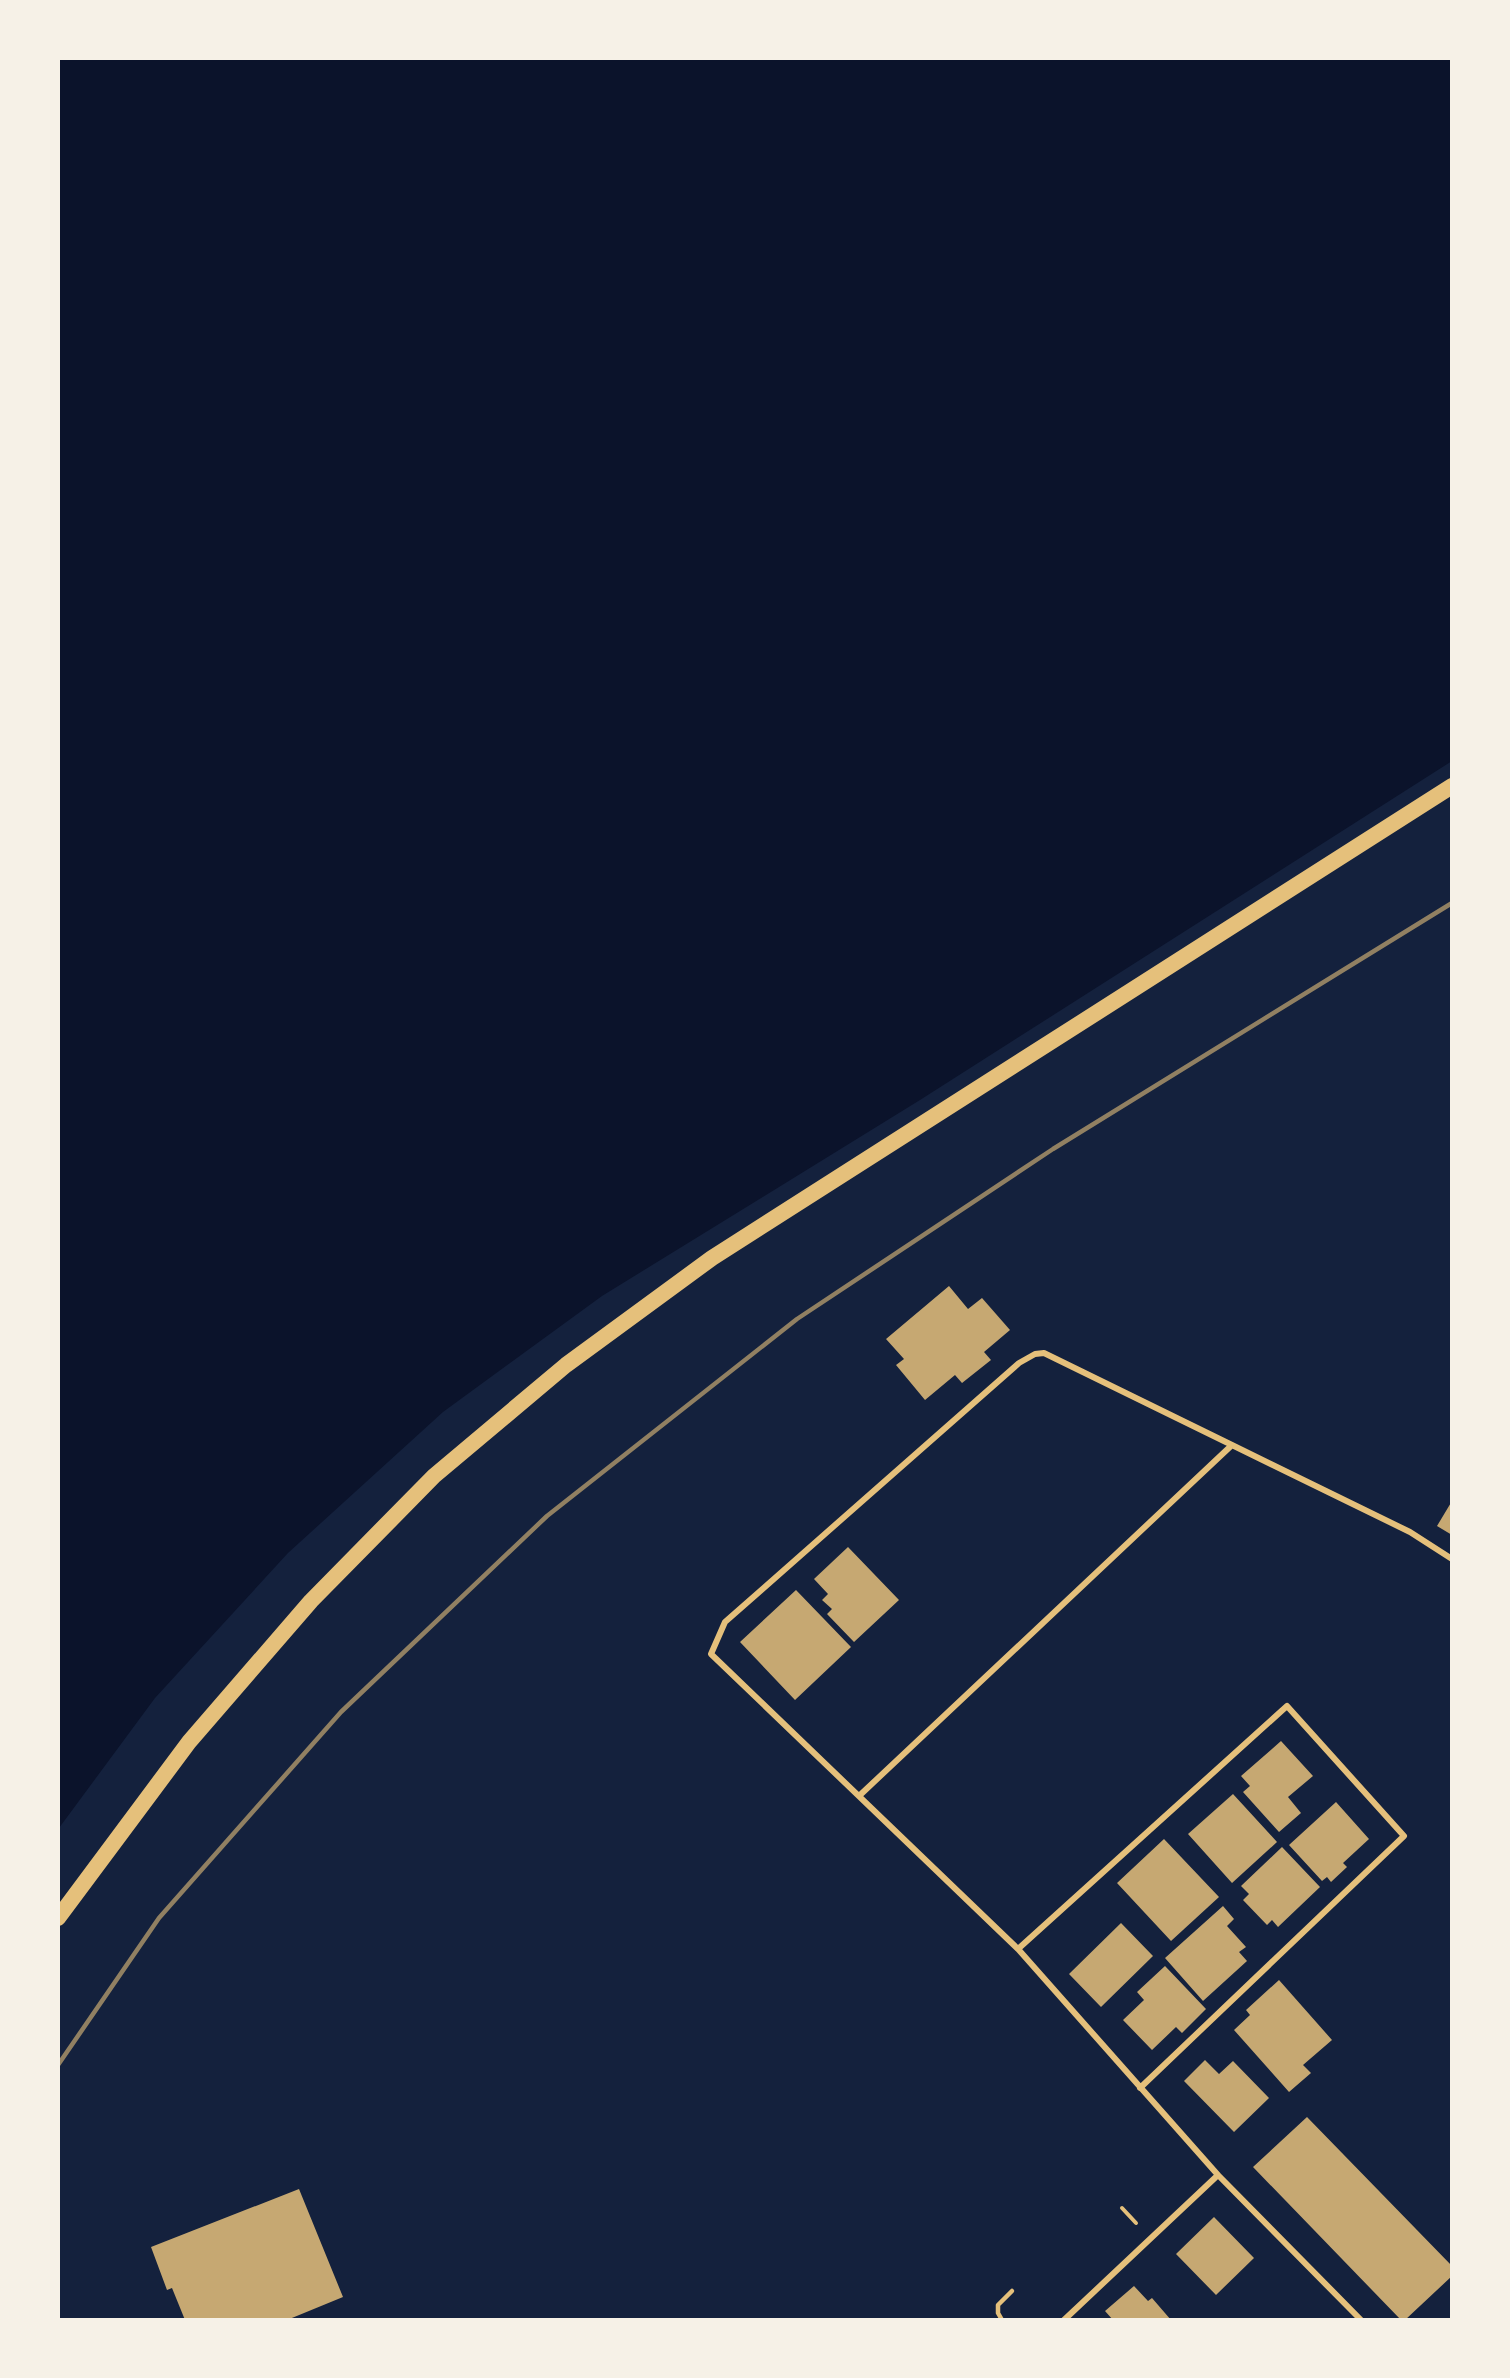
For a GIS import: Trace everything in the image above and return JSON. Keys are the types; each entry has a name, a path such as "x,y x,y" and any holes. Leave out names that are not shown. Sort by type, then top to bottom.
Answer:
{"highway":[{"path":"58,1918 189,1742 311,1601 434,1476 566,1365 712,1258 1452,786"}],"street":[{"path":"1361,2319 1218,2175 1018,1949 711,1654 725,1622 1010,1371 1035,1354 1044,1353 1410,1532 1452,1560"},
{"path":"859,1796 1232,1445"},
{"path":"1018,1949 1287,1706 1404,1836 1140,2088"},
{"path":"1064,2319 1218,2175"}],"lane":[{"path":"1002,2319 998,2313 998,2305 1012,2291"}],"path":[{"path":"1122,2208 1137,2224"}],"water":[{"path":"59,58 1451,59 1452,761 920,1100 602,1296 443,1412 288,1553 155,1698 59,1828"}],"building":[{"path":"949,1286 968,1309 982,1298 1010,1330 984,1352 991,1360 962,1383 955,1375 925,1400 896,1365 904,1359 886,1339"},
{"path":"1452,1501 1452,1535 1437,1526"},
{"path":"848,1547 899,1600 854,1642 827,1614 832,1609 822,1600 828,1594 814,1579"},
{"path":"796,1590 851,1647 795,1700 740,1642"},
{"path":"1281,1741 1313,1776 1288,1797 1301,1813 1279,1832 1243,1792 1250,1786 1241,1776"},
{"path":"1233,1794 1277,1842 1232,1883 1188,1834"},
{"path":"1336,1802 1369,1839 1343,1863 1347,1867 1331,1882 1327,1877 1322,1881 1289,1845"},
{"path":"1164,1839 1219,1897 1171,1941 1117,1883"},
{"path":"1282,1847 1320,1887 1278,1927 1272,1920 1267,1925 1243,1900 1249,1894 1241,1886"},
{"path":"1223,1906 1234,1919 1227,1926 1246,1947 1239,1952 1247,1961 1203,2001 1165,1958"},
{"path":"1121,1923 1153,1956 1101,2007 1069,1974"},
{"path":"1165,1966 1206,2009 1182,2033 1176,2027 1152,2050 1123,2020 1144,2000 1137,1992"},
{"path":"1279,1980 1332,2040 1303,2065 1311,2073 1289,2092 1234,2030 1250,2015 1246,2010"},
{"path":"1205,2060 1219,2074 1233,2061 1269,2098 1234,2132 1184,2081"},
{"path":"1307,2117 1452,2266 1452,2276 1405,2320 1401,2320 1253,2167"},
{"path":"299,2189 343,2297 287,2320 185,2320 172,2288 167,2290 151,2247"},
{"path":"1214,2217 1254,2258 1216,2295 1176,2254"},
{"path":"1134,2286 1148,2301 1152,2298 1171,2320 1113,2320 1105,2311"}],"railway":[{"path":"58,2065 159,1918 341,1712 547,1516 797,1319 1053,1149 1452,903"}]}
